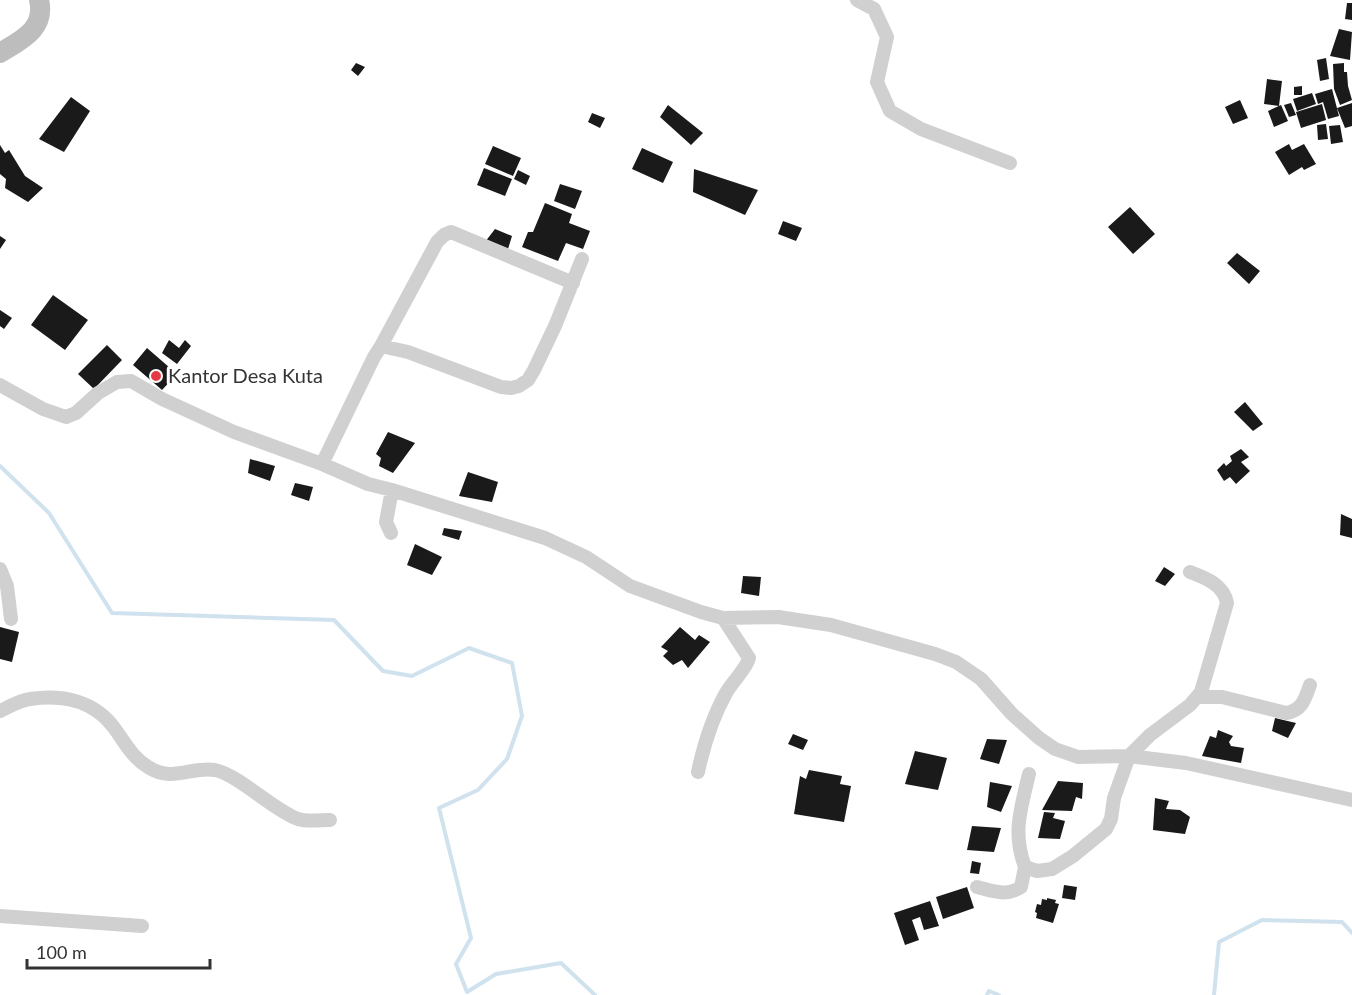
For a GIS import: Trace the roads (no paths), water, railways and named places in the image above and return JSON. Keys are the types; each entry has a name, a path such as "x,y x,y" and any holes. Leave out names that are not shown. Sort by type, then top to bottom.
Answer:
{"main road":[{"path":"0,53 30,34 36,27 41,9 38,0"}],"street":[{"path":"857,0 874,9 886,37 877,82 890,111 921,129 1010,163"},
{"path":"322,464 374,357 437,242 444,234 451,232 573,283"},
{"path":"381,346 408,352 501,387 519,386 528,380 534,370 582,259"},
{"path":"0,386 43,409 66,417 76,413 98,393 117,382 131,381 162,399 234,432 322,464 368,484 545,538 586,557 630,586 723,618 778,617 831,625 956,662 981,679 1012,714 1039,738 1055,748 1078,757 1129,756 1186,763 1352,800"},
{"path":"391,533 386,522 392,490"},
{"path":"0,569 7,586 11,619"},
{"path":"1025,867 1034,871 1052,869 1102,834 1111,819 1114,798 1129,756 1150,735 1198,697 1227,603 1226,595 1221,588 1206,578 1190,572"},
{"path":"698,772 708,731 729,687 745,668 749,658 723,618"},
{"path":"1198,697 1222,698 1286,713 1295,712 1304,703 1310,685"},
{"path":"0,711 29,699 78,701 89,705 108,720 133,754 149,768 160,773 171,774 214,770 298,819 330,820"},
{"path":"977,887 1002,894 1013,892 1021,887 1025,867 1017,838 1020,812 1029,774"},
{"path":"0,915 142,926"}],"waterway":[{"path":"0,466 49,513 112,613 334,620 383,671 412,676 469,648 512,663 522,716 507,759 478,790 439,808 471,938 456,964 467,992 496,974 561,963 595,995"},
{"path":"1214,995 1219,942 1262,920 1342,922 1352,933"},
{"path":"987,995 989,991 999,995"}],"place":[{"name":"Kantor Desa Kuta","path":"156,376"}]}
